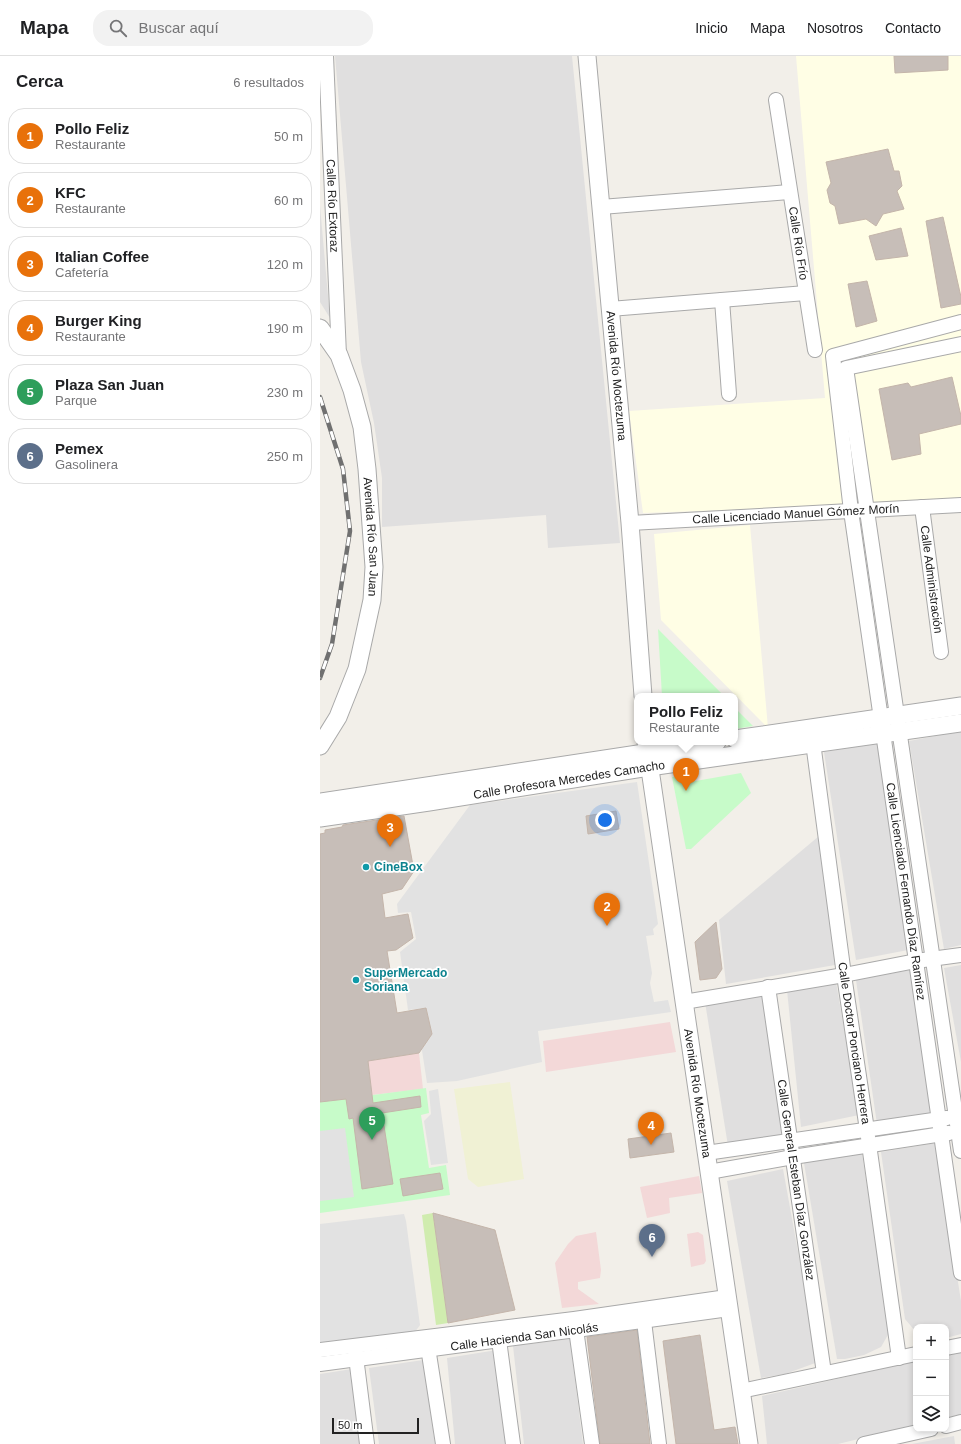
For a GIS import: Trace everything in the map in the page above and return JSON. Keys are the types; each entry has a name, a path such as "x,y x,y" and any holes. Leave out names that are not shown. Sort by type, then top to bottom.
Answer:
{"street":[{"name":"Calle Río Extoraz","path":"326,56 339,355"},
{"name":"Avenida Río Moctezuma","path":"587,56 630,523 643,693"},
{"name":"Calle Río Frío","path":"776,100 815,350"},
{"path":"601,207 790,192"},
{"path":"610,309 806,293"},
{"path":"722,300 729,394"},
{"name":"Calle Licenciado Fernando Díaz Ramírez","path":"961,322 833,356 851,511 932,959 958,1116 961,1151"},
{"name":"Avenida Río San Juan","path":"320,328 339,355 352,390 362,427 367,469 374,567 372,600 357,669 338,717 320,746"},
{"name":"Calle Licenciado Fernando Díaz Ramírez","path":"961,344 846,368 866,510 916,961 961,1273"},
{"name":"Calle Licenciado Manuel Gómez Morín","path":"630,523 961,505"},
{"name":"Calle Administración","path":"922,507 941,652"},
{"name":"Calle Profesora Mercedes Camacho","path":"890,725 961,706"},
{"name":"Calle Profesora Mercedes Camacho","path":"738,744 813,736 890,725 961,723"},
{"name":"Calle Profesora Mercedes Camacho","path":"738,739 813,736"},
{"name":"Calle Doctor Ponciano Herrera","path":"813,736 844,975 870,1145 899,1358"},
{"name":"Calle Profesora Mercedes Camacho","path":"320,818 429,802 648,754 700,745"},
{"name":"Calle Profesora Mercedes Camacho","path":"320,802 425,785 648,754 730,745"},
{"name":"Avenida Río Moctezuma","path":"648,754 749,1444"},
{"path":"425,785 429,802"},
{"path":"684,1002 844,975 916,961 961,955"},
{"name":"Calle General Esteban Díaz González","path":"768,987 824,1373"},
{"path":"706,1153 958,1116"},
{"path":"709,1172 793,1157 960,1132"},
{"name":"Calle Hacienda San Nicolás","path":"428,1343 499,1340 575,1325 644,1321 728,1303"},
{"name":"Calle Hacienda San Nicolás","path":"320,1350 355,1352 575,1325 728,1303"},
{"path":"644,1321 659,1444"},
{"path":"575,1325 592,1444"},
{"path":"499,1340 513,1444"},
{"path":"428,1343 443,1444"},
{"path":"949,1347 961,1345"},
{"path":"355,1352 367,1444"},
{"name":"Calle Hacienda San Nicolás","path":"320,1364 355,1352"},
{"path":"741,1391 913,1355"},
{"path":"949,1425 961,1422"},
{"path":"864,1444 918,1432"}],"shaded area":[{"path":"335,56 572,56 620,543 548,548 546,515 382,527 382,478 374,423 361,362"},
{"path":"796,56 961,56 961,502 643,513 629,411 825,398"},
{"path":"320,206 330,318 320,302"},
{"path":"750,525 768,728 738,698 738,693 733,693 661,620 654,534"},
{"path":"961,731 961,945 944,949 909,741"},
{"path":"879,743 908,950 856,960 824,752"},
{"path":"637,782 658,924 653,929 654,935 646,936 652,973 650,983 654,1002 668,1000 671,1012 538,1031 542,1062 457,1081 427,1083 421,1044 432,1034 426,1008 408,1010 400,952 416,939 411,912 398,913 397,904 470,805"},
{"path":"819,836 835,965 726,984 719,920"},
{"path":"961,965 961,1062 944,968"},
{"path":"915,969 936,1112 877,1124 856,980"},
{"path":"836,982 859,1115 801,1127 787,990"},
{"path":"763,995 783,1134 728,1146 705,1002"},
{"path":"670,1022 676,1052 546,1072 543,1041"},
{"path":"419,1053 423,1089 372,1095 368,1061"},
{"path":"510,1082 524,1179 478,1187 468,1179 454,1089"},
{"path":"438,1089 448,1163 431,1165 424,1121 431,1114 429,1091"},
{"path":"345,1128 354,1197 320,1201 320,1131"},
{"path":"936,1143 961,1301 961,1334 949,1337 949,1324 913,1324 913,1328 905,1319 881,1152"},
{"path":"862,1153 889,1333 881,1347 864,1355 837,1359 804,1163"},
{"path":"783,1169 818,1362 785,1374 761,1378 727,1181"},
{"path":"699,1176 702,1193 669,1198 670,1213 647,1218 640,1187"},
{"path":"404,1214 420,1325 412,1336 357,1342 352,1339 330,1341 326,1345 320,1346 320,1224"},
{"path":"596,1232 601,1270 600,1278 578,1282 578,1289 599,1304 562,1308 555,1263 568,1244 576,1236"},
{"path":"698,1232 703,1235 706,1261 704,1264 691,1267 687,1234"},
{"path":"570,1339 583,1444 524,1444 513,1346"},
{"path":"497,1350 509,1444 455,1444 447,1358"},
{"path":"961,1351 961,1414 949,1417 949,1360 949,1354"},
{"path":"423,1360 435,1444 379,1444 369,1368"},
{"path":"913,1362 913,1426 838,1444 767,1444 762,1396"},
{"path":"352,1369 362,1444 320,1444 320,1374"},
{"path":"954,1436 955,1444 912,1444"}],"green space":[{"path":"658,629 721,693 662,693"},
{"path":"738,711 753,726 738,728"},
{"path":"741,773 751,793 691,849 686,849 672,777 687,775 690,782"},
{"path":"426,1088 429,1113 421,1115 429,1168 446,1165 450,1195 320,1213 320,1102"},
{"path":"433,1213 448,1323 436,1325 422,1215"}],"building":[{"path":"894,56 948,56 948,70 895,73"},
{"path":"888,149 894,171 899,171 902,186 897,191 904,209 883,214 876,226 866,219 839,224 835,206 830,203 827,190 831,183 826,162"},
{"path":"943,217 961,297 961,304 941,308 926,221"},
{"path":"901,228 908,256 876,260 869,236"},
{"path":"867,281 877,321 856,327 848,284"},
{"path":"952,377 961,416 961,424 919,434 921,454 892,460 879,389 908,383 911,387"},
{"path":"616,811 619,829 588,834 586,816"},
{"path":"404,816 414,871 402,889 382,894 385,918 408,914 413,938 396,950 387,951 397,1013 426,1008 432,1034 419,1053 368,1061 373,1103 420,1096 421,1107 382,1113 393,1184 362,1189 353,1118 349,1119 346,1099 320,1102 320,834 325,833 325,830 342,827 343,825"},
{"path":"716,922 722,969 716,978 700,980 695,942"},
{"path":"671,1133 674,1152 630,1158 628,1139"},
{"path":"440,1173 443,1189 403,1196 400,1179"},
{"path":"433,1213 495,1230 515,1310 448,1323"},
{"path":"637,1330 650,1444 600,1444 587,1337"},
{"path":"700,1335 714,1430 735,1427 738,1444 676,1444 663,1341"}],"railway":[{"path":"320,397 343,469 350,531 332,644 320,678"}],"place":[{"name":"Pollo Feliz","path":"686,791"},
{"name":"Italian Coffee","path":"390,847"},
{"name":"CineBox","path":"366,867"},
{"name":"KFC","path":"607,926"},
{"name":"SuperMercado Soriana","path":"356,980"},
{"name":"Plaza San Juan","path":"372,1140"},
{"name":"Burger King","path":"651,1145"},
{"name":"Pemex","path":"652,1257"}]}
